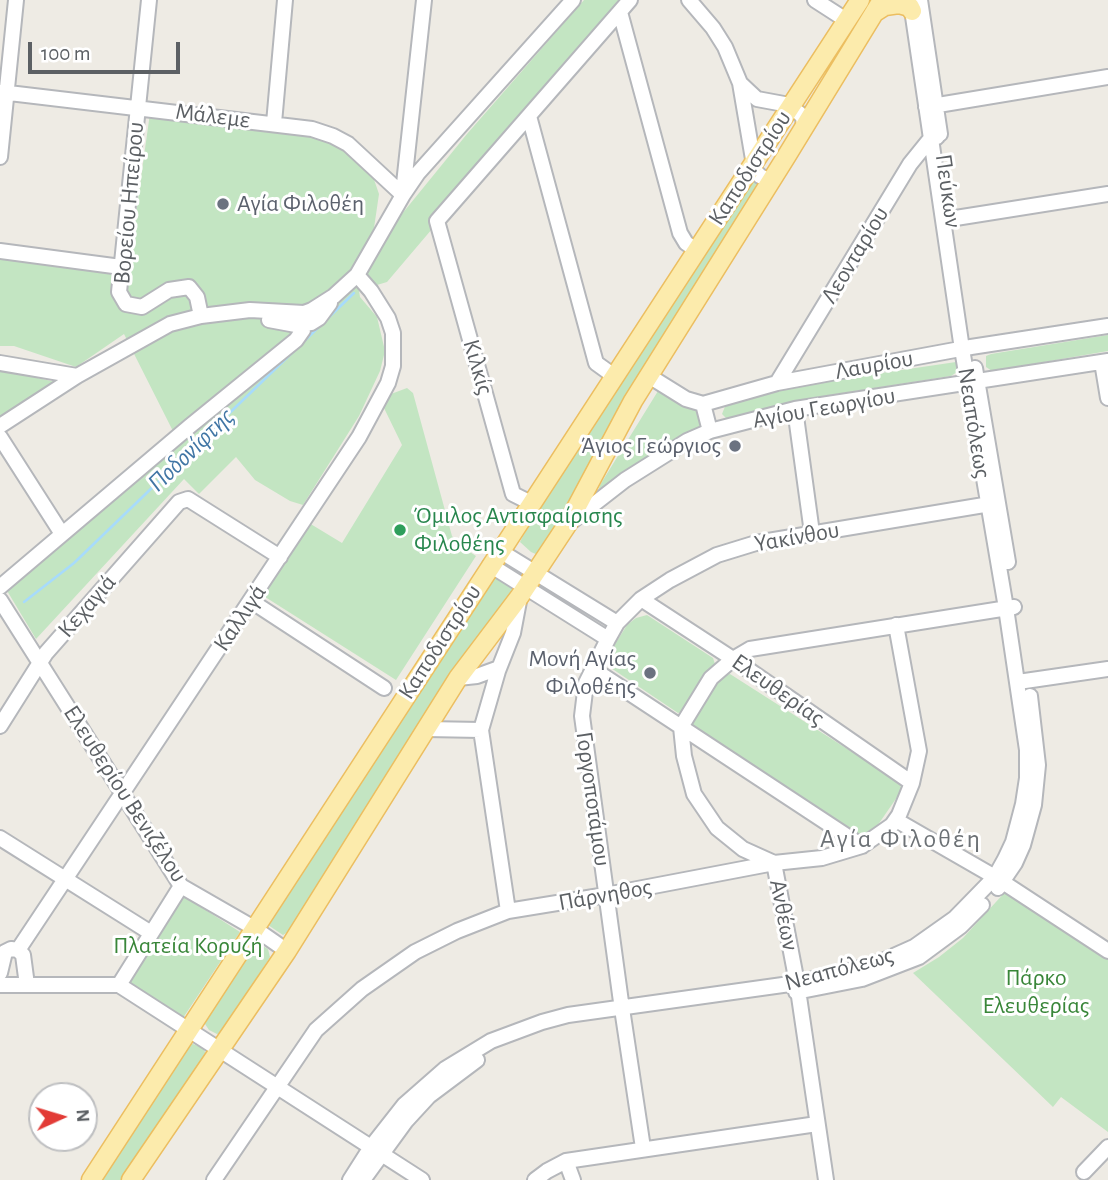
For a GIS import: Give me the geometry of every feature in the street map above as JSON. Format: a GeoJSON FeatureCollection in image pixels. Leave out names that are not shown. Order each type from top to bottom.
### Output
{"type":"FeatureCollection","features":[{"type":"Feature","properties":{"kind":"main road","name":"Καποδιστρίου"},"geometry":{"type":"LineString","coordinates":[[91,1180],[860,0]]}},
{"type":"Feature","properties":{"kind":"main road"},"geometry":{"type":"LineString","coordinates":[[878,6],[914,4]]}},
{"type":"Feature","properties":{"kind":"main road","name":"Καποδιστρίου"},"geometry":{"type":"LineString","coordinates":[[131,1180],[287,951],[458,678],[527,585],[567,525],[633,401],[878,6]]}},
{"type":"Feature","properties":{"kind":"street"},"geometry":{"type":"LineString","coordinates":[[0,157],[3,92],[16,0]]}},
{"type":"Feature","properties":{"kind":"street","name":"Βορείου Ηπείρου"},"geometry":{"type":"LineString","coordinates":[[149,0],[119,292],[126,304],[142,307],[169,290],[190,287],[197,297],[201,316]]}},
{"type":"Feature","properties":{"kind":"street"},"geometry":{"type":"LineString","coordinates":[[274,123],[285,0]]}},
{"type":"Feature","properties":{"kind":"street"},"geometry":{"type":"LineString","coordinates":[[0,426],[77,376],[170,324],[201,316],[237,313],[251,318],[319,318],[334,296],[357,275],[403,195],[412,171],[424,0]]}},
{"type":"Feature","properties":{"kind":"street"},"geometry":{"type":"LineString","coordinates":[[412,171],[573,0]]}},
{"type":"Feature","properties":{"kind":"street"},"geometry":{"type":"LineString","coordinates":[[689,0],[713,27],[725,47],[746,104],[753,163],[760,176],[773,178]]}},
{"type":"Feature","properties":{"kind":"street"},"geometry":{"type":"LineString","coordinates":[[815,0],[846,20]]}},
{"type":"Feature","properties":{"kind":"street","name":"Πεύκων"},"geometry":{"type":"LineString","coordinates":[[914,4],[972,383]]}},
{"type":"Feature","properties":{"kind":"street"},"geometry":{"type":"LineString","coordinates":[[614,376],[596,363],[529,116],[625,6]]}},
{"type":"Feature","properties":{"kind":"street"},"geometry":{"type":"LineString","coordinates":[[625,6],[680,233],[696,250]]}},
{"type":"Feature","properties":{"kind":"street"},"geometry":{"type":"LineString","coordinates":[[931,106],[1108,77]]}},
{"type":"Feature","properties":{"kind":"street"},"geometry":{"type":"LineString","coordinates":[[740,83],[757,99],[790,107],[803,117],[804,127]]}},
{"type":"Feature","properties":{"kind":"street","name":"Μάλεμε"},"geometry":{"type":"LineString","coordinates":[[3,92],[312,129],[348,144],[403,195]]}},
{"type":"Feature","properties":{"kind":"street","name":"Κιλκίς"},"geometry":{"type":"LineString","coordinates":[[529,116],[437,221],[513,494],[531,503]]}},
{"type":"Feature","properties":{"kind":"street","name":"Λεονταρίου"},"geometry":{"type":"LineString","coordinates":[[777,383],[910,164],[935,137]]}},
{"type":"Feature","properties":{"kind":"street"},"geometry":{"type":"LineString","coordinates":[[948,219],[1108,194]]}},
{"type":"Feature","properties":{"kind":"street"},"geometry":{"type":"LineString","coordinates":[[0,251],[121,267]]}},
{"type":"Feature","properties":{"kind":"street","name":"Καλλιγά"},"geometry":{"type":"LineString","coordinates":[[0,973],[5,952],[12,948],[18,950],[359,437],[388,383],[393,366],[394,347],[388,318],[357,275]]}},
{"type":"Feature","properties":{"kind":"street"},"geometry":{"type":"LineString","coordinates":[[0,587],[296,340],[304,319]]}},
{"type":"Feature","properties":{"kind":"street","name":"Λαυρίου"},"geometry":{"type":"LineString","coordinates":[[704,404],[777,383],[967,348],[1108,326]]}},
{"type":"Feature","properties":{"kind":"street"},"geometry":{"type":"LineString","coordinates":[[1105,361],[1108,398]]}},
{"type":"Feature","properties":{"kind":"street","name":"Αγίου Γεωργίου"},"geometry":{"type":"LineString","coordinates":[[567,525],[625,480],[687,441],[710,431],[795,409],[1105,361]]}},
{"type":"Feature","properties":{"kind":"street"},"geometry":{"type":"LineString","coordinates":[[0,363],[77,376]]}},
{"type":"Feature","properties":{"kind":"street"},"geometry":{"type":"LineString","coordinates":[[649,376],[686,399],[704,404],[710,431]]}},
{"type":"Feature","properties":{"kind":"street","name":"Νεαπόλεως"},"geometry":{"type":"LineString","coordinates":[[363,1180],[386,1126],[414,1096],[445,1069],[491,1041],[568,1015],[622,1013],[862,979],[919,957],[961,926],[999,880],[1023,845],[1034,805],[1037,749],[972,383]]}},
{"type":"Feature","properties":{"kind":"street"},"geometry":{"type":"LineString","coordinates":[[795,409],[812,533]]}},
{"type":"Feature","properties":{"kind":"street"},"geometry":{"type":"LineString","coordinates":[[0,438],[62,534]]}},
{"type":"Feature","properties":{"kind":"street","name":"Κεχαγιά"},"geometry":{"type":"LineString","coordinates":[[0,726],[40,663],[179,502],[188,499],[280,557]]}},
{"type":"Feature","properties":{"kind":"street","name":"Υακίνθου"},"geometry":{"type":"LineString","coordinates":[[617,623],[642,599],[670,580],[717,555],[756,542],[992,503]]}},
{"type":"Feature","properties":{"kind":"street"},"geometry":{"type":"LineString","coordinates":[[495,558],[527,585],[608,639]]}},
{"type":"Feature","properties":{"kind":"street"},"geometry":{"type":"LineString","coordinates":[[527,585],[617,623]]}},
{"type":"Feature","properties":{"kind":"street"},"geometry":{"type":"LineString","coordinates":[[509,911],[481,730],[527,585]]}},
{"type":"Feature","properties":{"kind":"street","name":"Ελευθερίας"},"geometry":{"type":"LineString","coordinates":[[642,599],[912,783]]}},
{"type":"Feature","properties":{"kind":"street","name":"Ελευθερίου Βενιζέλου"},"geometry":{"type":"LineString","coordinates":[[0,600],[181,886],[254,928],[287,951]]}},
{"type":"Feature","properties":{"kind":"street"},"geometry":{"type":"LineString","coordinates":[[251,601],[384,688]]}},
{"type":"Feature","properties":{"kind":"street"},"geometry":{"type":"LineString","coordinates":[[681,727],[711,678],[733,659],[750,649],[1010,607]]}},
{"type":"Feature","properties":{"kind":"street","name":"Γοργοποτάμου"},"geometry":{"type":"LineString","coordinates":[[617,623],[584,691],[582,716],[643,1148]]}},
{"type":"Feature","properties":{"kind":"street","name":"Πάρνηθος"},"geometry":{"type":"LineString","coordinates":[[214,1180],[316,1030],[362,989],[415,952],[457,931],[509,911],[774,863],[822,858],[862,846],[896,820],[912,783],[919,751],[896,625]]}},
{"type":"Feature","properties":{"kind":"street"},"geometry":{"type":"LineString","coordinates":[[458,678],[477,676],[499,668]]}},
{"type":"Feature","properties":{"kind":"street"},"geometry":{"type":"LineString","coordinates":[[593,669],[862,846]]}},
{"type":"Feature","properties":{"kind":"street"},"geometry":{"type":"LineString","coordinates":[[1023,681],[1108,669]]}},
{"type":"Feature","properties":{"kind":"street","name":"Ανθέων"},"geometry":{"type":"LineString","coordinates":[[681,727],[684,756],[694,794],[717,828],[743,849],[774,863],[797,987],[825,1180]]}},
{"type":"Feature","properties":{"kind":"street"},"geometry":{"type":"LineString","coordinates":[[426,729],[481,730]]}},
{"type":"Feature","properties":{"kind":"street"},"geometry":{"type":"LineString","coordinates":[[896,820],[999,880],[1108,951]]}},
{"type":"Feature","properties":{"kind":"street"},"geometry":{"type":"LineString","coordinates":[[0,838],[151,933]]}},
{"type":"Feature","properties":{"kind":"street"},"geometry":{"type":"LineString","coordinates":[[119,985],[181,886]]}},
{"type":"Feature","properties":{"kind":"street"},"geometry":{"type":"LineString","coordinates":[[18,950],[23,955],[27,985]]}},
{"type":"Feature","properties":{"kind":"street"},"geometry":{"type":"LineString","coordinates":[[0,985],[119,985],[422,1180]]}},
{"type":"Feature","properties":{"kind":"street"},"geometry":{"type":"LineString","coordinates":[[535,1180],[566,1161],[817,1124]]}},
{"type":"Feature","properties":{"kind":"street"},"geometry":{"type":"LineString","coordinates":[[1084,1172],[1108,1147]]}},
{"type":"Feature","properties":{"kind":"street","name":"Νεαπόλεως"},"geometry":{"type":"LineString","coordinates":[[350,1180],[375,1150]]}},
{"type":"Feature","properties":{"kind":"street"},"geometry":{"type":"LineString","coordinates":[[566,1161],[574,1180]]}},
{"type":"Feature","properties":{"kind":"green space"},"geometry":{"type":"Polygon","coordinates":[[[584,0],[621,0],[442,204],[433,217],[432,229],[387,282],[377,285],[366,273],[397,220],[467,134],[584,0]]]}},
{"type":"Feature","properties":{"kind":"green space"},"geometry":{"type":"Polygon","coordinates":[[[150,113],[305,131],[342,143],[369,165],[379,194],[374,228],[355,267],[360,297],[377,317],[385,351],[380,371],[359,416],[303,505],[290,501],[255,480],[236,457],[199,494],[184,479],[36,639],[6,589],[179,443],[124,334],[76,367],[14,346],[0,346],[0,258],[128,271],[150,113]]]}},
{"type":"Feature","properties":{"kind":"green space"},"geometry":{"type":"Polygon","coordinates":[[[753,177],[759,178],[759,185],[542,552],[538,555],[531,552],[520,542],[523,536],[753,177]]]}},
{"type":"Feature","properties":{"kind":"green space"},"geometry":{"type":"Polygon","coordinates":[[[1108,335],[1108,351],[992,371],[986,367],[986,356],[991,354],[1108,335]]]}},
{"type":"Feature","properties":{"kind":"green space"},"geometry":{"type":"Polygon","coordinates":[[[956,362],[960,370],[951,376],[824,396],[728,420],[722,414],[726,404],[735,399],[793,386],[956,362]]]}},
{"type":"Feature","properties":{"kind":"green space"},"geometry":{"type":"Polygon","coordinates":[[[0,371],[10,372],[56,382],[0,419],[0,371]]]}},
{"type":"Feature","properties":{"kind":"green space","name":"Όμιλος Αντισφαίρισης Φιλοθέης"},"geometry":{"type":"Polygon","coordinates":[[[407,388],[413,393],[452,536],[458,544],[476,556],[396,680],[262,595],[309,523],[342,543],[402,445],[384,408],[391,394],[407,388]]]}},
{"type":"Feature","properties":{"kind":"green space"},"geometry":{"type":"Polygon","coordinates":[[[658,391],[687,408],[701,410],[705,427],[646,459],[597,494],[600,485],[658,391]]]}},
{"type":"Feature","properties":{"kind":"green space"},"geometry":{"type":"Polygon","coordinates":[[[492,572],[515,586],[349,843],[291,930],[283,935],[265,923],[492,572]]]}},
{"type":"Feature","properties":{"kind":"green space"},"geometry":{"type":"Polygon","coordinates":[[[647,615],[713,658],[715,664],[684,711],[678,713],[608,666],[607,657],[627,625],[636,618],[647,615]]]}},
{"type":"Feature","properties":{"kind":"green space"},"geometry":{"type":"Polygon","coordinates":[[[730,674],[899,782],[902,790],[873,832],[862,836],[692,728],[689,721],[721,676],[730,674]]]}},
{"type":"Feature","properties":{"kind":"green space","name":"Πάρκο Ελευθερίας"},"geometry":{"type":"Polygon","coordinates":[[[1006,891],[1108,952],[1108,1132],[1061,1097],[1053,1107],[913,973],[963,938],[1006,891]]]}},
{"type":"Feature","properties":{"kind":"green space","name":"Πλατεία Κορυζή"},"geometry":{"type":"Polygon","coordinates":[[[179,893],[240,932],[181,1021],[127,983],[179,893]]]}},
{"type":"Feature","properties":{"kind":"green space"},"geometry":{"type":"Polygon","coordinates":[[[256,942],[268,949],[270,957],[222,1033],[217,1034],[209,1030],[203,1021],[256,942]]]}},
{"type":"Feature","properties":{"kind":"green space"},"geometry":{"type":"Polygon","coordinates":[[[188,1042],[203,1048],[206,1054],[125,1180],[96,1180],[188,1042]]]}},
{"type":"Feature","properties":{"kind":"waterway","name":"Ποδονίφτης"},"geometry":{"type":"LineString","coordinates":[[24,602],[74,563],[354,293]]}},
{"type":"Feature","properties":{"kind":"place","name":"Αγία Φιλοθέη"},"geometry":{"type":"Point","coordinates":[223,204]}},
{"type":"Feature","properties":{"kind":"place","name":"Άγιος Γεώργιος"},"geometry":{"type":"Point","coordinates":[735,446]}},
{"type":"Feature","properties":{"kind":"place","name":"Όμιλος Αντισφαίρισης Φιλοθέης"},"geometry":{"type":"Point","coordinates":[400,530]}},
{"type":"Feature","properties":{"kind":"place","name":"Μονή Αγίας Φιλοθέης"},"geometry":{"type":"Point","coordinates":[650,673]}},
{"type":"Feature","properties":{"kind":"district","name":"Αγία Φιλοθέη"},"geometry":{"type":"Point","coordinates":[901,839]}}]}
